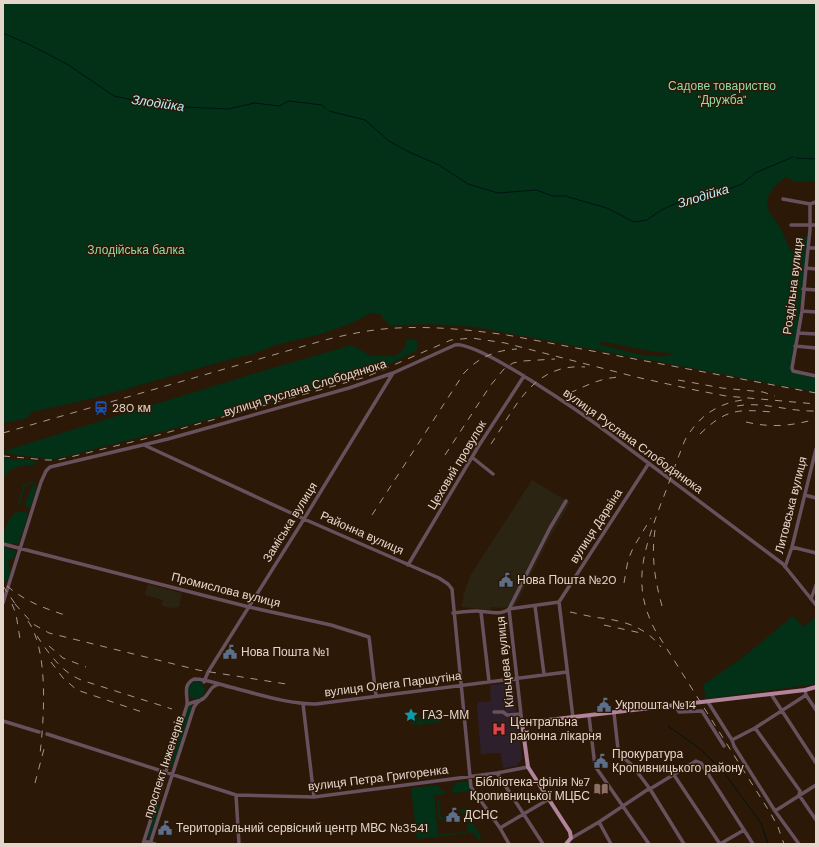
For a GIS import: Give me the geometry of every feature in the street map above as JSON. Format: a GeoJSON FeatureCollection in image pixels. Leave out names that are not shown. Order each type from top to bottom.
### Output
{"type":"FeatureCollection","features":[{"type":"Feature","properties":{"kind":"main road"},"geometry":{"type":"LineString","coordinates":[[522,723],[771,694],[805,693],[816,687]]}},
{"type":"Feature","properties":{"kind":"main road","name":"Кільцева вулиця"},"geometry":{"type":"LineString","coordinates":[[522,723],[528,767],[570,832],[567,842]]}},
{"type":"Feature","properties":{"kind":"street"},"geometry":{"type":"LineString","coordinates":[[783,198],[810,204],[816,202]]}},
{"type":"Feature","properties":{"kind":"street","name":"Роздільна вулиця"},"geometry":{"type":"LineString","coordinates":[[810,204],[810,224],[802,311],[795,346],[793,371],[816,376]]}},
{"type":"Feature","properties":{"kind":"street"},"geometry":{"type":"LineString","coordinates":[[791,225],[816,225]]}},
{"type":"Feature","properties":{"kind":"street"},"geometry":{"type":"LineString","coordinates":[[808,248],[816,248]]}},
{"type":"Feature","properties":{"kind":"street"},"geometry":{"type":"LineString","coordinates":[[806,268],[816,268]]}},
{"type":"Feature","properties":{"kind":"street"},"geometry":{"type":"LineString","coordinates":[[804,289],[816,290]]}},
{"type":"Feature","properties":{"kind":"street"},"geometry":{"type":"LineString","coordinates":[[802,311],[816,312]]}},
{"type":"Feature","properties":{"kind":"street"},"geometry":{"type":"LineString","coordinates":[[798,333],[816,334]]}},
{"type":"Feature","properties":{"kind":"street","name":"вулиця Руслана Слободянюка"},"geometry":{"type":"LineString","coordinates":[[20,549],[41,482],[47,469],[55,465],[168,439],[342,390],[393,372],[455,345],[461,344],[524,376],[582,414],[649,463],[785,567],[816,606]]}},
{"type":"Feature","properties":{"kind":"street"},"geometry":{"type":"LineString","coordinates":[[795,346],[816,348]]}},
{"type":"Feature","properties":{"kind":"street","name":"Заміська вулиця"},"geometry":{"type":"LineString","coordinates":[[204,683],[393,372]]}},
{"type":"Feature","properties":{"kind":"street","name":"Цеховий провулок"},"geometry":{"type":"LineString","coordinates":[[408,565],[524,376]]}},
{"type":"Feature","properties":{"kind":"street","name":"Районна вулиця"},"geometry":{"type":"LineString","coordinates":[[143,444],[304,519],[439,578],[448,584],[452,590],[453,613]]}},
{"type":"Feature","properties":{"kind":"street","name":"Литовська вулиця"},"geometry":{"type":"LineString","coordinates":[[785,567],[792,547],[816,448]]}},
{"type":"Feature","properties":{"kind":"street"},"geometry":{"type":"LineString","coordinates":[[473,458],[493,474]]}},
{"type":"Feature","properties":{"kind":"street","name":"вулиця Дарвіна"},"geometry":{"type":"LineString","coordinates":[[559,602],[649,463]]}},
{"type":"Feature","properties":{"kind":"street"},"geometry":{"type":"LineString","coordinates":[[805,495],[816,498]]}},
{"type":"Feature","properties":{"kind":"street","name":"Кільцева вулиця"},"geometry":{"type":"LineString","coordinates":[[522,723],[510,609],[550,528],[566,501]]}},
{"type":"Feature","properties":{"kind":"street","name":"Промислова вулиця"},"geometry":{"type":"LineString","coordinates":[[3,544],[249,607],[331,625],[369,637],[376,696]]}},
{"type":"Feature","properties":{"kind":"street"},"geometry":{"type":"LineString","coordinates":[[792,547],[816,553]]}},
{"type":"Feature","properties":{"kind":"street"},"geometry":{"type":"LineString","coordinates":[[3,603],[20,549]]}},
{"type":"Feature","properties":{"kind":"street"},"geometry":{"type":"LineString","coordinates":[[811,599],[816,585]]}},
{"type":"Feature","properties":{"kind":"street"},"geometry":{"type":"LineString","coordinates":[[509,844],[500,828],[471,787],[453,613],[506,611],[510,609],[559,602],[573,718]]}},
{"type":"Feature","properties":{"kind":"street"},"geometry":{"type":"LineString","coordinates":[[535,606],[544,674]]}},
{"type":"Feature","properties":{"kind":"street"},"geometry":{"type":"LineString","coordinates":[[481,612],[489,681]]}},
{"type":"Feature","properties":{"kind":"street","name":"вулиця Олега Паршутіна"},"geometry":{"type":"LineString","coordinates":[[204,683],[223,685],[286,701],[303,704],[316,704],[567,672]]}},
{"type":"Feature","properties":{"kind":"street"},"geometry":{"type":"LineString","coordinates":[[206,695],[204,683],[194,679],[190,681],[186,688],[186,694],[190,699],[197,701],[202,699],[206,695],[213,686],[223,685]]}},
{"type":"Feature","properties":{"kind":"street"},"geometry":{"type":"LineString","coordinates":[[732,740],[755,728],[805,693],[816,710]]}},
{"type":"Feature","properties":{"kind":"street","name":"проспект Інженерів"},"geometry":{"type":"LineString","coordinates":[[143,842],[187,705],[186,694]]}},
{"type":"Feature","properties":{"kind":"street"},"geometry":{"type":"LineString","coordinates":[[771,694],[816,764]]}},
{"type":"Feature","properties":{"kind":"street","name":"проспект Інженерів"},"geometry":{"type":"LineString","coordinates":[[150,843],[194,707],[202,699]]}},
{"type":"Feature","properties":{"kind":"street","name":"проспект Інженерів"},"geometry":{"type":"LineString","coordinates":[[187,705],[197,701]]}},
{"type":"Feature","properties":{"kind":"street"},"geometry":{"type":"LineString","coordinates":[[708,702],[775,811],[799,844]]}},
{"type":"Feature","properties":{"kind":"street"},"geometry":{"type":"LineString","coordinates":[[303,704],[314,797]]}},
{"type":"Feature","properties":{"kind":"street"},"geometry":{"type":"LineString","coordinates":[[676,706],[679,712],[702,711],[724,746]]}},
{"type":"Feature","properties":{"kind":"street"},"geometry":{"type":"LineString","coordinates":[[494,712],[503,712],[507,715],[521,714]]}},
{"type":"Feature","properties":{"kind":"street"},"geometry":{"type":"LineString","coordinates":[[614,713],[618,749],[650,789],[684,844]]}},
{"type":"Feature","properties":{"kind":"street"},"geometry":{"type":"LineString","coordinates":[[589,716],[594,766],[648,844]]}},
{"type":"Feature","properties":{"kind":"street"},"geometry":{"type":"LineString","coordinates":[[3,721],[39,732]]}},
{"type":"Feature","properties":{"kind":"street"},"geometry":{"type":"LineString","coordinates":[[755,728],[800,791],[799,796],[816,820]]}},
{"type":"Feature","properties":{"kind":"street","name":"вулиця Петра Григоренка"},"geometry":{"type":"LineString","coordinates":[[47,734],[236,795],[314,797],[497,773],[528,767]]}},
{"type":"Feature","properties":{"kind":"street"},"geometry":{"type":"LineString","coordinates":[[567,842],[694,761],[699,761],[753,844]]}},
{"type":"Feature","properties":{"kind":"street"},"geometry":{"type":"LineString","coordinates":[[497,773],[543,844]]}},
{"type":"Feature","properties":{"kind":"street"},"geometry":{"type":"LineString","coordinates":[[674,775],[720,844],[744,830]]}},
{"type":"Feature","properties":{"kind":"street"},"geometry":{"type":"LineString","coordinates":[[775,811],[816,785]]}},
{"type":"Feature","properties":{"kind":"street"},"geometry":{"type":"LineString","coordinates":[[160,789],[167,791]]}},
{"type":"Feature","properties":{"kind":"street"},"geometry":{"type":"LineString","coordinates":[[236,795],[239,844]]}},
{"type":"Feature","properties":{"kind":"street"},"geometry":{"type":"LineString","coordinates":[[500,828],[549,799]]}},
{"type":"Feature","properties":{"kind":"street"},"geometry":{"type":"LineString","coordinates":[[156,802],[163,804]]}},
{"type":"Feature","properties":{"kind":"street"},"geometry":{"type":"LineString","coordinates":[[599,822],[611,844]]}},
{"type":"Feature","properties":{"kind":"street"},"geometry":{"type":"LineString","coordinates":[[143,842],[155,844]]}},
{"type":"Feature","properties":{"kind":"shaded area"},"geometry":{"type":"Polygon","coordinates":[[[532,480],[570,503],[551,535],[515,606],[503,608],[491,607],[490,610],[461,607],[470,576],[532,480]]]}},
{"type":"Feature","properties":{"kind":"shaded area"},"geometry":{"type":"Polygon","coordinates":[[[148,584],[182,593],[179,607],[170,608],[161,605],[163,600],[145,595],[148,584]]]}},
{"type":"Feature","properties":{"kind":"shaded area","name":"Центральна районна лікарня"},"geometry":{"type":"Polygon","coordinates":[[[513,683],[522,759],[517,766],[503,768],[501,753],[481,754],[477,705],[478,702],[491,701],[490,685],[513,683]]]}},
{"type":"Feature","properties":{"kind":"green space","name":"Злодійська балка"},"geometry":{"type":"Polygon","coordinates":[[[3,3],[816,3],[816,181],[796,182],[786,177],[773,188],[767,203],[768,209],[780,227],[790,251],[809,234],[791,371],[816,377],[816,392],[476,327],[432,324],[389,326],[387,321],[383,320],[381,314],[371,313],[352,323],[321,334],[275,345],[253,354],[94,398],[32,412],[27,418],[3,423],[3,3]],[[600,342],[602,345],[649,356],[668,356],[675,353],[655,352],[600,342]]]}},
{"type":"Feature","properties":{"kind":"green space"},"geometry":{"type":"Polygon","coordinates":[[[415,339],[417,341],[417,350],[392,363],[365,374],[210,419],[56,459],[3,453],[10,449],[352,345],[371,356],[394,356],[400,353],[405,347],[406,340],[415,339]]]}},
{"type":"Feature","properties":{"kind":"green space"},"geometry":{"type":"Polygon","coordinates":[[[3,458],[37,462],[34,465],[14,468],[8,471],[6,475],[3,475],[3,458]]]}},
{"type":"Feature","properties":{"kind":"green space"},"geometry":{"type":"Polygon","coordinates":[[[36,482],[25,486],[20,504],[18,505],[23,485],[36,482]]]}},
{"type":"Feature","properties":{"kind":"green space"},"geometry":{"type":"Polygon","coordinates":[[[34,485],[37,486],[31,506],[27,508],[25,505],[31,488],[34,485]]]}},
{"type":"Feature","properties":{"kind":"green space"},"geometry":{"type":"Polygon","coordinates":[[[24,511],[28,516],[18,544],[13,543],[11,545],[3,543],[7,523],[14,513],[24,511]]]}},
{"type":"Feature","properties":{"kind":"green space"},"geometry":{"type":"Polygon","coordinates":[[[3,547],[16,551],[14,558],[9,560],[8,563],[11,571],[7,582],[3,579],[3,547]]]}},
{"type":"Feature","properties":{"kind":"green space"},"geometry":{"type":"Polygon","coordinates":[[[793,616],[803,627],[815,618],[816,619],[816,684],[706,699],[703,685],[742,658],[793,616]]]}},
{"type":"Feature","properties":{"kind":"green space"},"geometry":{"type":"Polygon","coordinates":[[[196,681],[202,684],[205,690],[202,696],[196,699],[190,696],[187,690],[190,684],[196,681]]]}},
{"type":"Feature","properties":{"kind":"green space"},"geometry":{"type":"Polygon","coordinates":[[[193,705],[173,766],[171,767],[170,766],[188,706],[193,705]]]}},
{"type":"Feature","properties":{"kind":"green space"},"geometry":{"type":"Polygon","coordinates":[[[429,712],[438,713],[442,717],[441,721],[418,725],[411,724],[411,719],[414,717],[422,718],[429,712]]]}},
{"type":"Feature","properties":{"kind":"green space"},"geometry":{"type":"Polygon","coordinates":[[[469,781],[470,791],[453,793],[452,786],[455,786],[455,783],[469,781]]]}},
{"type":"Feature","properties":{"kind":"green space"},"geometry":{"type":"Polygon","coordinates":[[[438,785],[441,790],[445,791],[445,794],[434,795],[438,836],[440,836],[440,834],[466,833],[417,839],[411,788],[438,785]]]}},
{"type":"Feature","properties":{"kind":"green space"},"geometry":{"type":"Polygon","coordinates":[[[439,799],[441,817],[460,815],[459,810],[469,808],[463,815],[461,810],[460,817],[439,820],[437,800],[439,799]]]}},
{"type":"Feature","properties":{"kind":"green space"},"geometry":{"type":"Polygon","coordinates":[[[157,804],[160,806],[151,838],[148,839],[147,837],[157,804]]]}},
{"type":"Feature","properties":{"kind":"green space"},"geometry":{"type":"Polygon","coordinates":[[[471,808],[472,813],[470,817],[467,815],[467,817],[464,817],[471,810],[471,808]]]}},
{"type":"Feature","properties":{"kind":"green space"},"geometry":{"type":"Polygon","coordinates":[[[470,819],[482,838],[478,840],[474,833],[471,834],[467,831],[468,820],[470,819]]]}},
{"type":"Feature","properties":{"kind":"waterway","name":"Злодійка"},"geometry":{"type":"LineString","coordinates":[[3,33],[67,64],[114,96],[156,105],[183,107],[228,109],[255,103],[279,106],[289,101],[322,105],[326,109]]}},
{"type":"Feature","properties":{"kind":"waterway","name":"Злодійка"},"geometry":{"type":"LineString","coordinates":[[329,111],[365,120],[389,141],[409,152],[439,165],[468,184],[498,193],[536,190],[553,196],[567,196]]}},
{"type":"Feature","properties":{"kind":"waterway","name":"Злодійка"},"geometry":{"type":"LineString","coordinates":[[568,197],[607,208],[634,222],[647,220],[661,210],[686,199],[711,196],[742,184],[755,173],[793,157]]}},
{"type":"Feature","properties":{"kind":"waterway","name":"Злодійка"},"geometry":{"type":"LineString","coordinates":[[796,158],[816,159]]}},
{"type":"Feature","properties":{"kind":"waterway"},"geometry":{"type":"LineString","coordinates":[[668,726],[699,748],[723,771],[761,823],[768,844]]}},
{"type":"Feature","properties":{"kind":"railway"},"geometry":{"type":"LineString","coordinates":[[3,433],[325,340],[361,332],[397,328],[452,329],[507,335],[816,393]]}},
{"type":"Feature","properties":{"kind":"railway"},"geometry":{"type":"LineString","coordinates":[[3,456],[58,460],[144,439],[366,377],[451,340],[472,338],[505,343],[636,377],[726,396],[816,404]]}},
{"type":"Feature","properties":{"kind":"railway"},"geometry":{"type":"LineString","coordinates":[[372,515],[464,373],[488,355],[517,349]]}},
{"type":"Feature","properties":{"kind":"railway"},"geometry":{"type":"LineString","coordinates":[[445,455],[490,386],[504,369],[513,363],[523,361],[555,359]]}},
{"type":"Feature","properties":{"kind":"railway"},"geometry":{"type":"LineString","coordinates":[[491,444],[508,416],[528,390],[539,380],[552,372],[567,368],[585,367]]}},
{"type":"Feature","properties":{"kind":"railway"},"geometry":{"type":"LineString","coordinates":[[570,393],[589,384],[615,377],[622,377]]}},
{"type":"Feature","properties":{"kind":"railway"},"geometry":{"type":"LineString","coordinates":[[678,380],[722,388],[763,392],[775,396]]}},
{"type":"Feature","properties":{"kind":"railway"},"geometry":{"type":"LineString","coordinates":[[742,400],[716,408],[702,418],[685,440],[660,506],[645,553],[642,568],[643,598],[655,630],[771,814],[778,827],[784,844]]}},
{"type":"Feature","properties":{"kind":"railway"},"geometry":{"type":"LineString","coordinates":[[737,406],[757,405],[816,411]]}},
{"type":"Feature","properties":{"kind":"railway"},"geometry":{"type":"LineString","coordinates":[[700,434],[717,420],[733,412],[772,412]]}},
{"type":"Feature","properties":{"kind":"railway"},"geometry":{"type":"LineString","coordinates":[[746,422],[773,426],[816,419]]}},
{"type":"Feature","properties":{"kind":"railway"},"geometry":{"type":"LineString","coordinates":[[624,583],[628,560],[633,548],[651,518]]}},
{"type":"Feature","properties":{"kind":"railway"},"geometry":{"type":"LineString","coordinates":[[655,530],[653,549],[654,568],[662,606]]}},
{"type":"Feature","properties":{"kind":"railway"},"geometry":{"type":"LineString","coordinates":[[3,586],[18,608]]}},
{"type":"Feature","properties":{"kind":"railway"},"geometry":{"type":"LineString","coordinates":[[7,586],[34,604],[65,615]]}},
{"type":"Feature","properties":{"kind":"railway"},"geometry":{"type":"LineString","coordinates":[[12,604],[16,614],[20,639]]}},
{"type":"Feature","properties":{"kind":"railway"},"geometry":{"type":"LineString","coordinates":[[15,604],[33,624],[49,633],[198,670],[286,684]]}},
{"type":"Feature","properties":{"kind":"railway"},"geometry":{"type":"LineString","coordinates":[[570,612],[610,619],[634,626],[648,634],[661,647]]}},
{"type":"Feature","properties":{"kind":"railway"},"geometry":{"type":"LineString","coordinates":[[28,621],[35,634],[42,667],[43,723],[40,754]]}},
{"type":"Feature","properties":{"kind":"railway"},"geometry":{"type":"LineString","coordinates":[[604,625],[641,633]]}},
{"type":"Feature","properties":{"kind":"railway"},"geometry":{"type":"LineString","coordinates":[[37,636],[57,663],[76,678],[172,709]]}},
{"type":"Feature","properties":{"kind":"railway"},"geometry":{"type":"LineString","coordinates":[[49,646],[63,658],[86,667]]}},
{"type":"Feature","properties":{"kind":"railway"},"geometry":{"type":"LineString","coordinates":[[51,662],[63,678],[77,690],[142,712]]}},
{"type":"Feature","properties":{"kind":"railway"},"geometry":{"type":"LineString","coordinates":[[35,783],[44,749]]}},
{"type":"Feature","properties":{"kind":"place","name":"280 км"},"geometry":{"type":"Point","coordinates":[101,408]}},
{"type":"Feature","properties":{"kind":"place","name":"Нова Пошта №20"},"geometry":{"type":"Point","coordinates":[506,580]}},
{"type":"Feature","properties":{"kind":"place","name":"Нова Пошта №1"},"geometry":{"type":"Point","coordinates":[230,652]}},
{"type":"Feature","properties":{"kind":"place","name":"Укрпошта №14"},"geometry":{"type":"Point","coordinates":[604,705]}},
{"type":"Feature","properties":{"kind":"place","name":"ГАЗ-ММ"},"geometry":{"type":"Point","coordinates":[411,715]}},
{"type":"Feature","properties":{"kind":"place","name":"Центральна районна лікарня"},"geometry":{"type":"Point","coordinates":[499,729]}},
{"type":"Feature","properties":{"kind":"place","name":"Прокуратура Кропивницького району"},"geometry":{"type":"Point","coordinates":[601,761]}},
{"type":"Feature","properties":{"kind":"place","name":"Бібліотека-філія №7 Кропивницької МЦБС"},"geometry":{"type":"Point","coordinates":[601,789]}},
{"type":"Feature","properties":{"kind":"place","name":"ДСНС"},"geometry":{"type":"Point","coordinates":[453,815]}},
{"type":"Feature","properties":{"kind":"place","name":"Територіальний сервісний центр МВС №3541"},"geometry":{"type":"Point","coordinates":[165,828]}},
{"type":"Feature","properties":{"kind":"park label","name":"Садове товариство \"Дружба\""},"geometry":{"type":"Point","coordinates":[722,93]}}]}
